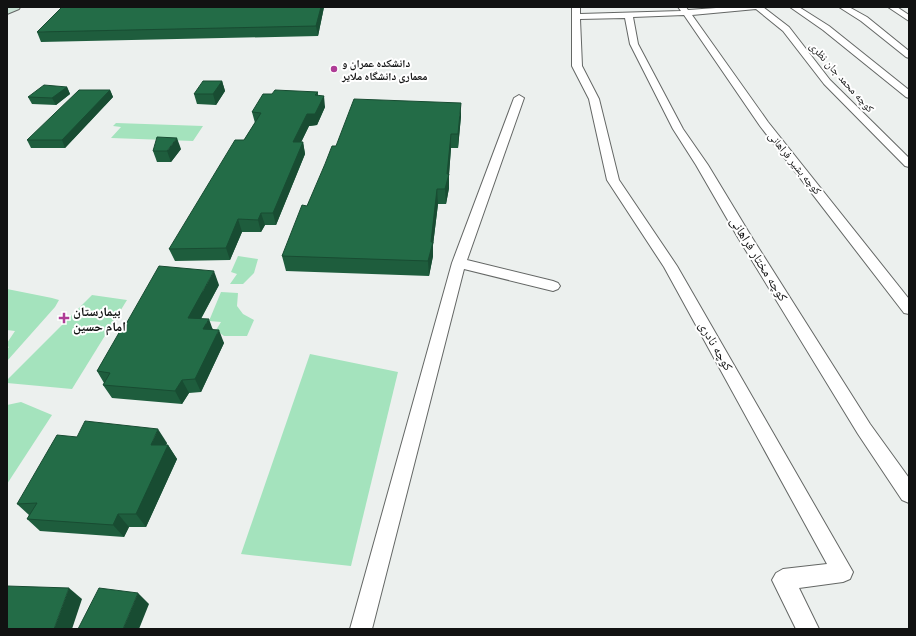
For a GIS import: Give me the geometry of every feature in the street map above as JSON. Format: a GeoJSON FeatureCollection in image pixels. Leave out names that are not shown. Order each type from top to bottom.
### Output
{"type":"FeatureCollection","features":[{"type":"Feature","properties":{"kind":"main road"},"geometry":{"type":"LineString","coordinates":[[7,11],[15,7]]}},
{"type":"Feature","properties":{"kind":"street"},"geometry":{"type":"LineString","coordinates":[[576,12],[629,15],[684,10],[758,7]]}},
{"type":"Feature","properties":{"kind":"street","name":"کوچه محمد جان نظری"},"geometry":{"type":"LineString","coordinates":[[758,7],[786,29],[828,82],[909,164]]}},
{"type":"Feature","properties":{"kind":"street"},"geometry":{"type":"LineString","coordinates":[[794,7],[826,28],[909,95]]}},
{"type":"Feature","properties":{"kind":"street"},"geometry":{"type":"LineString","coordinates":[[843,7],[864,19],[909,55]]}},
{"type":"Feature","properties":{"kind":"street"},"geometry":{"type":"LineString","coordinates":[[892,7],[909,19]]}},
{"type":"Feature","properties":{"kind":"street","name":"کوچه بشیر فراهانی"},"geometry":{"type":"LineString","coordinates":[[684,10],[764,124],[909,309]]}},
{"type":"Feature","properties":{"kind":"street","name":"کوچه نادری"},"geometry":{"type":"LineString","coordinates":[[576,12],[577,66],[594,99],[605,142],[612,180],[670,266],[843,572],[783,580],[808,629]]}},
{"type":"Feature","properties":{"kind":"street","name":"کوچه مختار فراهانی"},"geometry":{"type":"LineString","coordinates":[[629,15],[634,44],[678,130],[702,165],[744,236],[864,429],[909,494]]}},
{"type":"Feature","properties":{"kind":"street"},"geometry":{"type":"LineString","coordinates":[[361,629],[459,264],[519,98]]}},
{"type":"Feature","properties":{"kind":"street"},"geometry":{"type":"LineString","coordinates":[[459,264],[553,286]]}},
{"type":"Feature","properties":{"kind":"green space"},"geometry":{"type":"Polygon","coordinates":[[[116,123],[203,126],[193,141],[111,138],[121,127],[113,126],[116,123]]]}},
{"type":"Feature","properties":{"kind":"green space"},"geometry":{"type":"Polygon","coordinates":[[[238,256],[258,259],[254,273],[243,284],[230,284],[237,274],[231,272],[238,256]]]}},
{"type":"Feature","properties":{"kind":"green space"},"geometry":{"type":"Polygon","coordinates":[[[7,289],[59,300],[55,307],[7,361],[7,349],[9,347],[7,346],[7,343],[15,331],[7,330],[7,289]]]}},
{"type":"Feature","properties":{"kind":"green space"},"geometry":{"type":"Polygon","coordinates":[[[221,292],[238,293],[237,306],[243,314],[254,320],[247,336],[224,336],[216,330],[221,322],[209,321],[221,292]]]}},
{"type":"Feature","properties":{"kind":"green space"},"geometry":{"type":"Polygon","coordinates":[[[92,295],[127,300],[72,389],[7,383],[7,380],[92,295]]]}},
{"type":"Feature","properties":{"kind":"green space"},"geometry":{"type":"Polygon","coordinates":[[[310,354],[398,372],[351,566],[241,554],[310,354]]]}},
{"type":"Feature","properties":{"kind":"green space"},"geometry":{"type":"Polygon","coordinates":[[[21,402],[52,415],[7,484],[7,405],[21,402]]]}},
{"type":"Feature","properties":{"kind":"building"},"geometry":{"type":"Polygon","coordinates":[[[62,7],[321,7],[316,26],[37,32],[62,7]]]}},
{"type":"Feature","properties":{"kind":"building"},"geometry":{"type":"Polygon","coordinates":[[[203,81],[222,81],[213,94],[194,94],[203,81]]]}},
{"type":"Feature","properties":{"kind":"building"},"geometry":{"type":"Polygon","coordinates":[[[44,85],[67,87],[52,98],[28,97],[44,85]]]}},
{"type":"Feature","properties":{"kind":"building"},"geometry":{"type":"Polygon","coordinates":[[[79,90],[110,90],[62,140],[27,140],[79,90]]]}},
{"type":"Feature","properties":{"kind":"building"},"geometry":{"type":"Polygon","coordinates":[[[275,90],[318,92],[315,95],[324,96],[315,114],[307,114],[293,142],[303,142],[273,213],[261,213],[258,220],[238,219],[226,248],[169,249],[235,140],[244,140],[261,113],[252,112],[263,94],[272,94],[275,90]]]}},
{"type":"Feature","properties":{"kind":"building"},"geometry":{"type":"Polygon","coordinates":[[[354,99],[461,103],[458,134],[451,134],[447,174],[449,174],[445,189],[437,189],[431,242],[433,242],[428,261],[282,256],[302,205],[307,206],[332,146],[336,146],[354,99]]]}},
{"type":"Feature","properties":{"kind":"building"},"geometry":{"type":"Polygon","coordinates":[[[157,137],[177,138],[167,151],[153,151],[157,137]]]}},
{"type":"Feature","properties":{"kind":"building"},"geometry":{"type":"Polygon","coordinates":[[[159,266],[214,271],[188,318],[209,319],[203,329],[219,330],[195,379],[182,380],[175,391],[103,385],[110,373],[97,371],[159,266]]]}},
{"type":"Feature","properties":{"kind":"building"},"geometry":{"type":"Polygon","coordinates":[[[85,421],[158,429],[151,445],[168,445],[136,514],[118,514],[113,525],[27,519],[37,503],[17,504],[57,435],[77,437],[85,421]]]}},
{"type":"Feature","properties":{"kind":"building"},"geometry":{"type":"Polygon","coordinates":[[[7,586],[69,588],[54,629],[7,629],[7,586]]]}},
{"type":"Feature","properties":{"kind":"building"},"geometry":{"type":"Polygon","coordinates":[[[99,588],[138,593],[123,629],[78,629],[99,588]]]}},
{"type":"Feature","properties":{"kind":"place","name":"دانشکده عمران و معماری دانشگاه ملایر"},"geometry":{"type":"Point","coordinates":[334,69]}},
{"type":"Feature","properties":{"kind":"place","name":"بیمارستان امام حسین"},"geometry":{"type":"Point","coordinates":[64,318]}}]}
